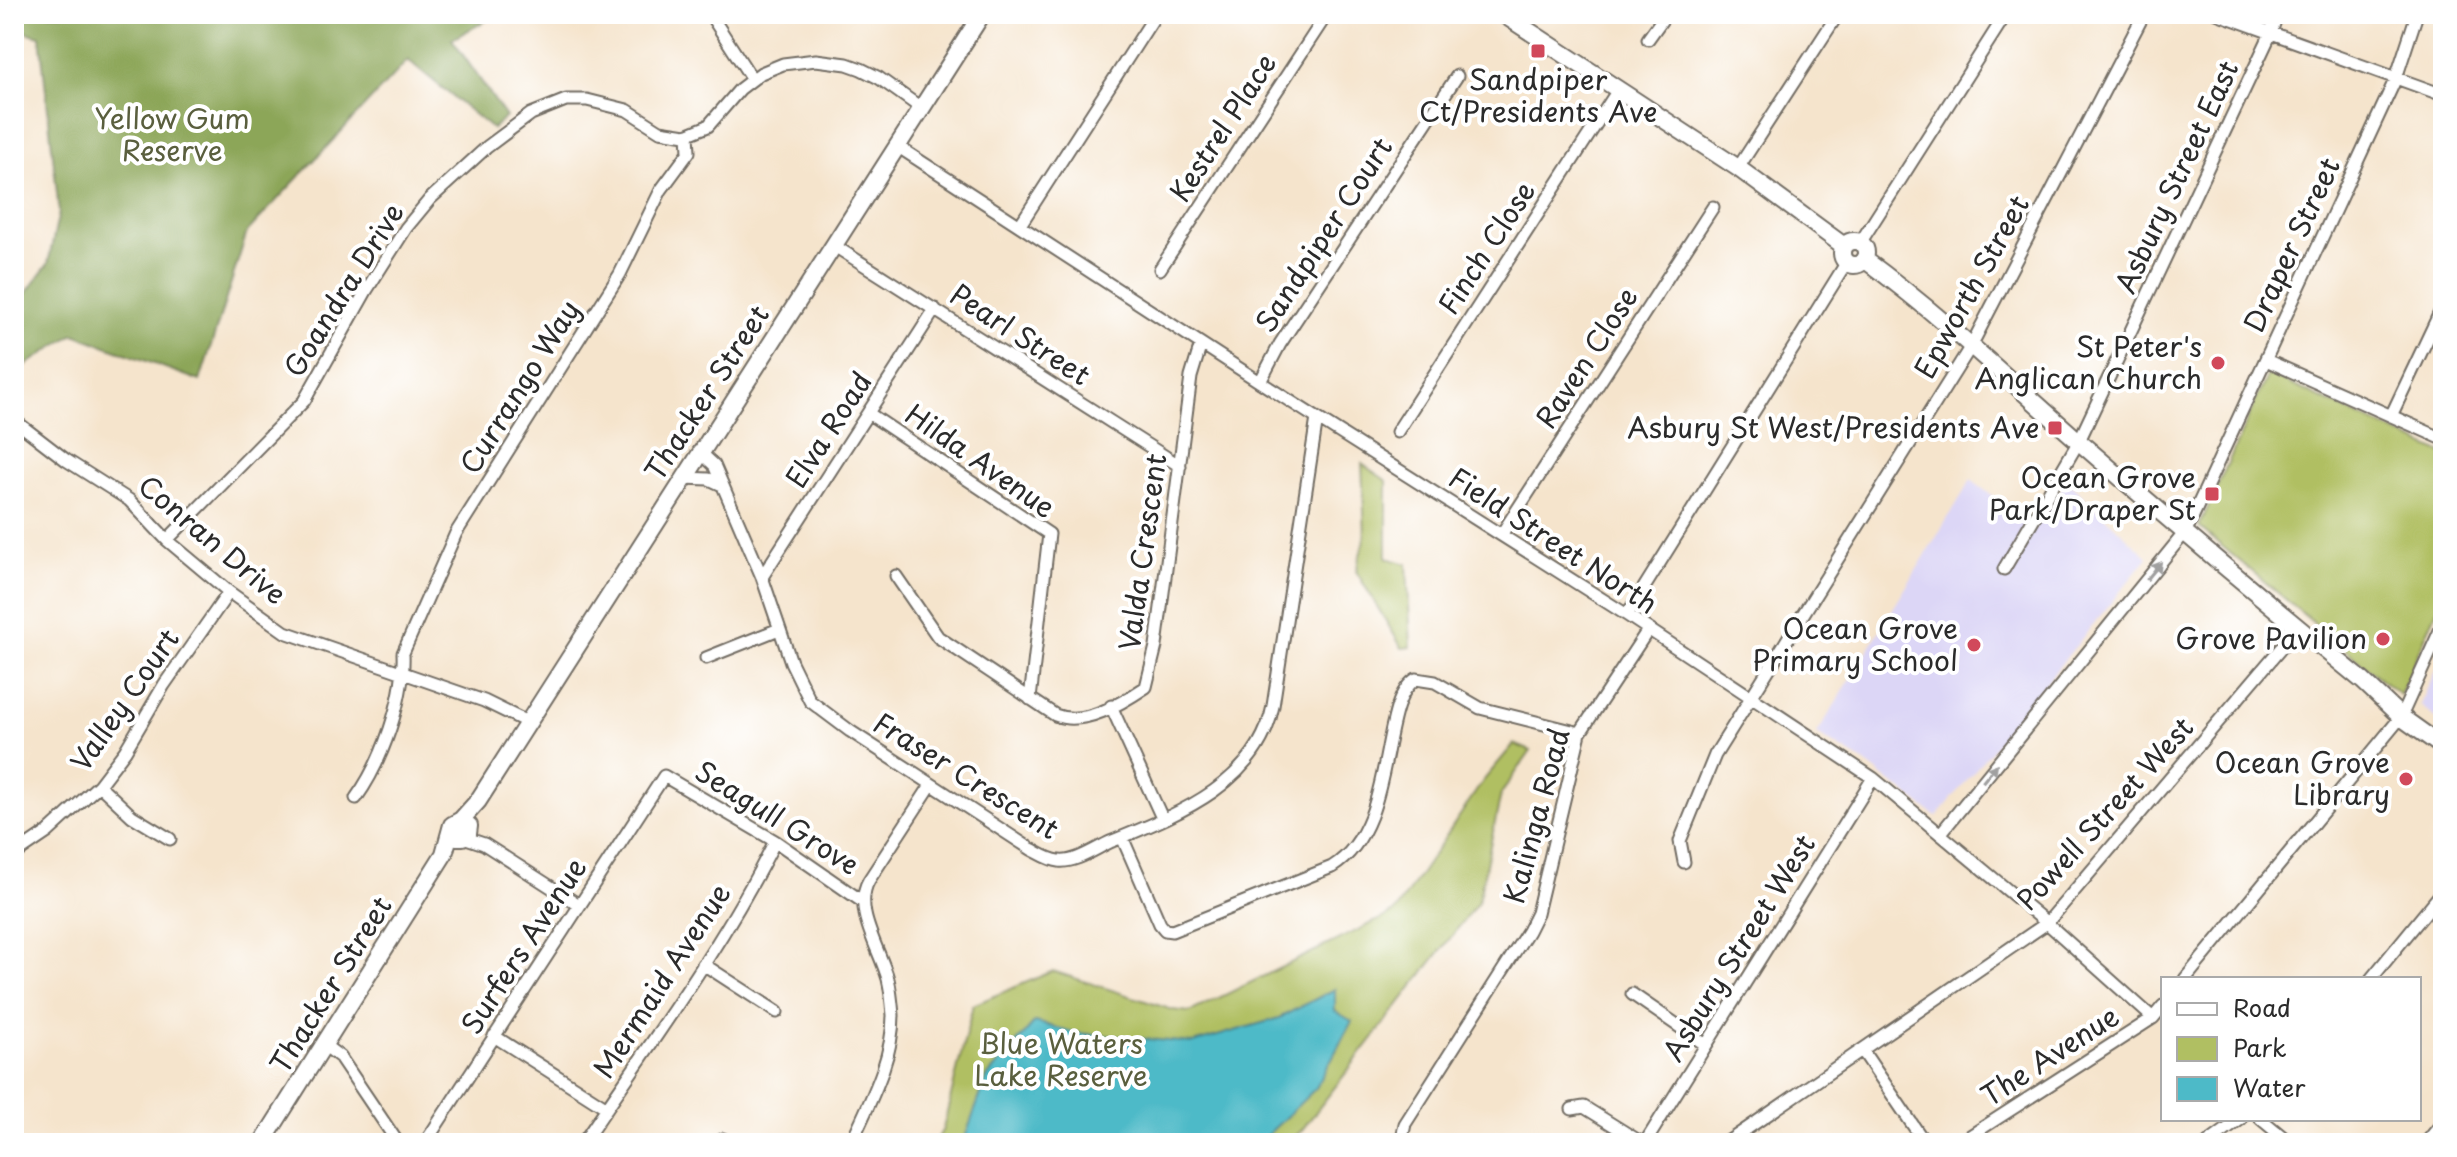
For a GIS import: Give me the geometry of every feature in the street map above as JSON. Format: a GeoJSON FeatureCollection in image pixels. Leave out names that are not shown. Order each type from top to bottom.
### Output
{"type":"FeatureCollection","features":[{"type":"Feature","properties":{"kind":"street"},"geometry":{"type":"LineString","coordinates":[[710,14],[752,79]]}},
{"type":"Feature","properties":{"kind":"street","name":"Thacker Street"},"geometry":{"type":"LineString","coordinates":[[262,1143],[699,451],[982,14]]}},
{"type":"Feature","properties":{"kind":"street"},"geometry":{"type":"LineString","coordinates":[[1020,225],[1156,14]]}},
{"type":"Feature","properties":{"kind":"street","name":"Kestrel Place"},"geometry":{"type":"LineString","coordinates":[[1160,269],[1327,14]]}},
{"type":"Feature","properties":{"kind":"street"},"geometry":{"type":"LineString","coordinates":[[1503,14],[1738,168],[1906,290],[2298,628],[2443,746]]}},
{"type":"Feature","properties":{"kind":"street"},"geometry":{"type":"LineString","coordinates":[[1648,39],[1666,14]]}},
{"type":"Feature","properties":{"kind":"street"},"geometry":{"type":"LineString","coordinates":[[1738,168],[1838,14]]}},
{"type":"Feature","properties":{"kind":"street"},"geometry":{"type":"LineString","coordinates":[[1627,615],[2006,14]]}},
{"type":"Feature","properties":{"kind":"street","name":"Epworth Street"},"geometry":{"type":"LineString","coordinates":[[1684,862],[1680,841],[1715,755],[1971,346],[2144,14]]}},
{"type":"Feature","properties":{"kind":"street"},"geometry":{"type":"LineString","coordinates":[[2219,14],[2443,95]]}},
{"type":"Feature","properties":{"kind":"street","name":"Asbury Street East"},"geometry":{"type":"LineString","coordinates":[[2004,569],[2079,441],[2271,33],[2277,14]]}},
{"type":"Feature","properties":{"kind":"street","name":"Draper Street"},"geometry":{"type":"LineString","coordinates":[[1941,833],[2186,531],[2396,78],[2417,14]]}},
{"type":"Feature","properties":{"kind":"street"},"geometry":{"type":"LineString","coordinates":[[688,134],[708,126],[725,104],[752,79],[783,64],[833,61],[847,64],[879,78],[921,108]]}},
{"type":"Feature","properties":{"kind":"street","name":"Sandpiper Court"},"geometry":{"type":"LineString","coordinates":[[1260,382],[1280,344],[1457,76]]}},
{"type":"Feature","properties":{"kind":"street","name":"Finch Close"},"geometry":{"type":"LineString","coordinates":[[1397,432],[1618,90]]}},
{"type":"Feature","properties":{"kind":"street","name":"Goandra Drive"},"geometry":{"type":"LineString","coordinates":[[167,540],[304,401],[366,291],[406,228],[430,199],[487,147],[531,114],[566,100],[608,103],[639,116],[660,131],[672,135],[688,134]]}},
{"type":"Feature","properties":{"kind":"street","name":"Currango Way"},"geometry":{"type":"LineString","coordinates":[[356,798],[372,776],[382,754],[404,673],[403,653],[456,533],[620,274],[661,190],[689,152],[688,134]]}},
{"type":"Feature","properties":{"kind":"street","name":"Field Street North"},"geometry":{"type":"LineString","coordinates":[[897,146],[1627,615],[1873,778],[2047,923],[2153,1018]]}},
{"type":"Feature","properties":{"kind":"street","name":"Raven Close"},"geometry":{"type":"LineString","coordinates":[[1501,535],[1713,207]]}},
{"type":"Feature","properties":{"kind":"street","name":"Pearl Street"},"geometry":{"type":"LineString","coordinates":[[833,245],[1180,466]]}},
{"type":"Feature","properties":{"kind":"street"},"geometry":{"type":"LineString","coordinates":[[2391,416],[2443,306]]}},
{"type":"Feature","properties":{"kind":"street","name":"Elva Road"},"geometry":{"type":"LineString","coordinates":[[762,577],[935,309]]}},
{"type":"Feature","properties":{"kind":"street","name":"Valda Crescent"},"geometry":{"type":"LineString","coordinates":[[896,576],[938,637],[1055,715],[1080,719],[1146,687],[1151,675],[1193,365],[1201,344]]}},
{"type":"Feature","properties":{"kind":"street"},"geometry":{"type":"LineString","coordinates":[[2266,360],[2443,439]]}},
{"type":"Feature","properties":{"kind":"street","name":"Hilda Avenue"},"geometry":{"type":"LineString","coordinates":[[868,413],[1049,534],[1030,699]]}},
{"type":"Feature","properties":{"kind":"street","name":"Fraser Crescent"},"geometry":{"type":"LineString","coordinates":[[699,451],[711,461],[723,485],[810,701],[931,785],[1052,860],[1071,860],[1211,795],[1251,755],[1266,733],[1273,706],[1317,418]]}},
{"type":"Feature","properties":{"kind":"street","name":"Conran Drive"},"geometry":{"type":"LineString","coordinates":[[14,420],[66,460],[129,500],[167,540],[229,592],[285,632],[484,701],[527,722]]}},
{"type":"Feature","properties":{"kind":"street"},"geometry":{"type":"LineString","coordinates":[[683,478],[709,479],[723,485]]}},
{"type":"Feature","properties":{"kind":"street","name":"Valley Court"},"geometry":{"type":"LineString","coordinates":[[14,855],[48,832],[99,785],[125,751],[164,685],[229,592]]}},
{"type":"Feature","properties":{"kind":"street"},"geometry":{"type":"LineString","coordinates":[[2187,977],[2402,714],[2443,624]]}},
{"type":"Feature","properties":{"kind":"street","name":"Powell Street West"},"geometry":{"type":"LineString","coordinates":[[1726,1143],[2047,923],[2298,628]]}},
{"type":"Feature","properties":{"kind":"street"},"geometry":{"type":"LineString","coordinates":[[706,658],[779,629]]}},
{"type":"Feature","properties":{"kind":"street","name":"Kalinga Road"},"geometry":{"type":"LineString","coordinates":[[1401,1141],[1405,1124],[1519,947],[1537,913],[1580,733],[1648,630]]}},
{"type":"Feature","properties":{"kind":"street"},"geometry":{"type":"LineString","coordinates":[[1122,837],[1160,924],[1165,930],[1182,929],[1332,867],[1346,858],[1362,835],[1379,796],[1401,695],[1416,679],[1435,682],[1480,708],[1580,733]]}},
{"type":"Feature","properties":{"kind":"street"},"geometry":{"type":"LineString","coordinates":[[1111,706],[1162,818]]}},
{"type":"Feature","properties":{"kind":"street","name":"Seagull Grove"},"geometry":{"type":"LineString","coordinates":[[664,776],[775,841],[863,902]]}},
{"type":"Feature","properties":{"kind":"street","name":"Surfers Avenue"},"geometry":{"type":"LineString","coordinates":[[425,1143],[664,776]]}},
{"type":"Feature","properties":{"kind":"street","name":"Asbury Street West"},"geometry":{"type":"LineString","coordinates":[[1644,1143],[1873,778]]}},
{"type":"Feature","properties":{"kind":"street"},"geometry":{"type":"LineString","coordinates":[[99,785],[132,816],[170,839]]}},
{"type":"Feature","properties":{"kind":"street"},"geometry":{"type":"LineString","coordinates":[[851,1143],[886,1059],[893,1019],[888,976],[863,902],[863,893],[931,785]]}},
{"type":"Feature","properties":{"kind":"street"},"geometry":{"type":"LineString","coordinates":[[462,830],[579,905]]}},
{"type":"Feature","properties":{"kind":"street","name":"Mermaid Avenue"},"geometry":{"type":"LineString","coordinates":[[583,1143],[703,964],[755,882],[775,841]]}},
{"type":"Feature","properties":{"kind":"street"},"geometry":{"type":"LineString","coordinates":[[2373,977],[2443,891]]}},
{"type":"Feature","properties":{"kind":"street"},"geometry":{"type":"LineString","coordinates":[[703,964],[777,1012]]}},
{"type":"Feature","properties":{"kind":"street"},"geometry":{"type":"LineString","coordinates":[[1632,994],[1706,1045]]}},
{"type":"Feature","properties":{"kind":"street","name":"The Avenue"},"geometry":{"type":"LineString","coordinates":[[1959,1143],[2153,1018],[2161,1008]]}},
{"type":"Feature","properties":{"kind":"street"},"geometry":{"type":"LineString","coordinates":[[494,1036],[607,1108]]}},
{"type":"Feature","properties":{"kind":"street"},"geometry":{"type":"LineString","coordinates":[[324,1045],[340,1057],[398,1143]]}},
{"type":"Feature","properties":{"kind":"street"},"geometry":{"type":"LineString","coordinates":[[1862,1050],[1925,1143]]}},
{"type":"Feature","properties":{"kind":"street"},"geometry":{"type":"LineString","coordinates":[[1572,1109],[1584,1107],[1644,1143]]}},
{"type":"Feature","properties":{"kind":"street"},"geometry":{"type":"LineString","coordinates":[[2208,1143],[2238,1121]]}},
{"type":"Feature","properties":{"kind":"street"},"geometry":{"type":"LineString","coordinates":[[2263,1121],[2290,1143]]}},
{"type":"Feature","properties":{"kind":"street"},"geometry":{"type":"LineString","coordinates":[[2426,1143],[2443,1122]]}},
{"type":"Feature","properties":{"kind":"shaded area","name":"Ocean Grove Primary School"},"geometry":{"type":"Polygon","coordinates":[[[1971,480],[2034,527],[2067,481],[2148,557],[1937,817],[1865,763],[1817,734],[1971,480]]]}},
{"type":"Feature","properties":{"kind":"shaded area"},"geometry":{"type":"Polygon","coordinates":[[[2443,653],[2443,725],[2420,705],[2443,653]]]}},
{"type":"Feature","properties":{"kind":"green space","name":"Yellow Gum Reserve"},"geometry":{"type":"Polygon","coordinates":[[[14,14],[498,14],[452,39],[506,117],[492,129],[408,60],[247,232],[200,381],[74,334],[14,373],[14,309],[48,264],[59,212],[40,36],[14,29],[14,14]]]}},
{"type":"Feature","properties":{"kind":"green space"},"geometry":{"type":"Polygon","coordinates":[[[2268,374],[2443,454],[2443,596],[2400,695],[2199,527],[2268,374]]]}},
{"type":"Feature","properties":{"kind":"green space"},"geometry":{"type":"Polygon","coordinates":[[[1362,464],[1387,481],[1387,558],[1407,564],[1411,647],[1402,648],[1356,571],[1365,536],[1362,464]]]}},
{"type":"Feature","properties":{"kind":"green space","name":"Blue Waters Lake Reserve"},"geometry":{"type":"Polygon","coordinates":[[[1514,744],[1531,751],[1501,794],[1478,902],[1301,1131],[1288,1143],[935,1143],[943,1129],[973,1005],[1053,971],[1173,1010],[1190,1012],[1395,912],[1483,781],[1514,744]]]}},
{"type":"Feature","properties":{"kind":"water"},"geometry":{"type":"Polygon","coordinates":[[[1335,989],[1335,1011],[1352,1021],[1316,1088],[1259,1143],[963,1143],[987,1077],[1035,1022],[1076,1033],[1193,1043],[1279,1018],[1335,989]]]}},
{"type":"Feature","properties":{"kind":"place","name":"Sandpiper Ct/Presidents Ave"},"geometry":{"type":"Point","coordinates":[1538,51]}},
{"type":"Feature","properties":{"kind":"place","name":"St Peter's Anglican Church"},"geometry":{"type":"Point","coordinates":[2218,363]}},
{"type":"Feature","properties":{"kind":"place","name":"Asbury St West/Presidents Ave"},"geometry":{"type":"Point","coordinates":[2055,428]}},
{"type":"Feature","properties":{"kind":"place","name":"Ocean Grove Park/Draper St"},"geometry":{"type":"Point","coordinates":[2212,494]}},
{"type":"Feature","properties":{"kind":"place","name":"Grove Pavilion"},"geometry":{"type":"Point","coordinates":[2383,639]}},
{"type":"Feature","properties":{"kind":"place","name":"Ocean Grove Primary School"},"geometry":{"type":"Point","coordinates":[1974,645]}},
{"type":"Feature","properties":{"kind":"place","name":"Ocean Grove Library"},"geometry":{"type":"Point","coordinates":[2406,779]}}]}
